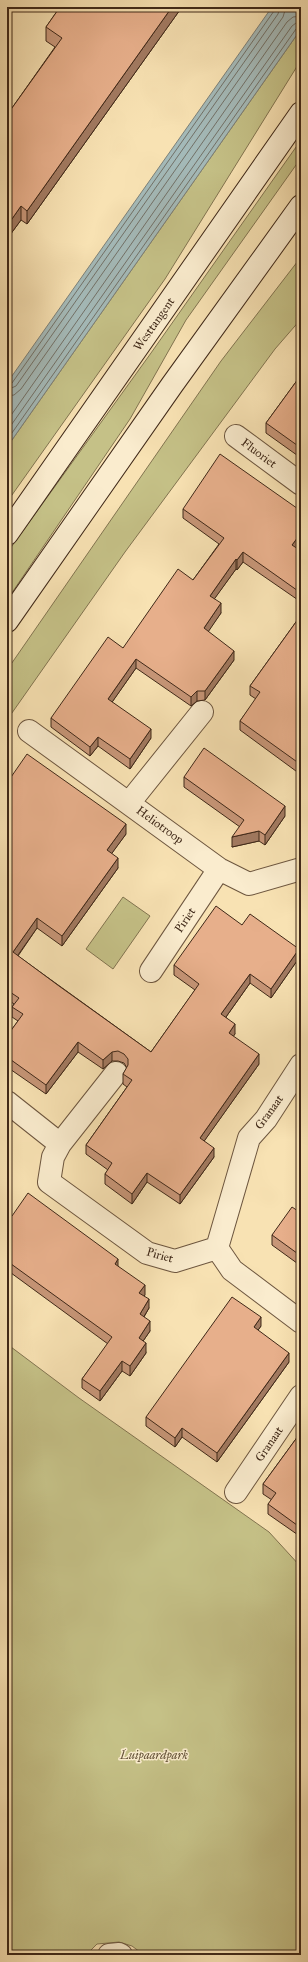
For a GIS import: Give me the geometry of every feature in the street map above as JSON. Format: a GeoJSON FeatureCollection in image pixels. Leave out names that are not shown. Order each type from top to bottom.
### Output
{"type":"FeatureCollection","features":[{"type":"Feature","properties":{"kind":"street","name":"Westtangent"},"geometry":{"type":"LineString","coordinates":[[7,534],[301,114]]}},
{"type":"Feature","properties":{"kind":"street"},"geometry":{"type":"LineString","coordinates":[[7,621],[172,385],[301,206]]}},
{"type":"Feature","properties":{"kind":"street","name":"Fluoriet"},"geometry":{"type":"LineString","coordinates":[[236,436],[301,484]]}},
{"type":"Feature","properties":{"kind":"street"},"geometry":{"type":"LineString","coordinates":[[129,803],[202,712]]}},
{"type":"Feature","properties":{"kind":"street","name":"Heliotroop"},"geometry":{"type":"LineString","coordinates":[[29,731],[219,869],[249,884],[301,869]]}},
{"type":"Feature","properties":{"kind":"street","name":"Piriet"},"geometry":{"type":"LineString","coordinates":[[151,971],[219,869]]}},
{"type":"Feature","properties":{"kind":"street","name":"Granaat"},"geometry":{"type":"LineString","coordinates":[[217,1248],[249,1138],[266,1118],[301,1065]]}},
{"type":"Feature","properties":{"kind":"street","name":"Piriet"},"geometry":{"type":"LineString","coordinates":[[116,1073],[60,1144],[52,1157],[49,1182],[147,1253],[175,1261],[217,1248]]}},
{"type":"Feature","properties":{"kind":"street"},"geometry":{"type":"LineString","coordinates":[[7,1102],[60,1144]]}},
{"type":"Feature","properties":{"kind":"street"},"geometry":{"type":"LineString","coordinates":[[217,1248],[232,1270],[301,1322]]}},
{"type":"Feature","properties":{"kind":"street","name":"Granaat"},"geometry":{"type":"LineString","coordinates":[[236,1492],[301,1396]]}},
{"type":"Feature","properties":{"kind":"street"},"geometry":{"type":"LineString","coordinates":[[109,1955],[121,1955]]}},
{"type":"Feature","properties":{"kind":"green space"},"geometry":{"type":"Polygon","coordinates":[[[301,29],[301,60],[165,279],[7,502],[7,447],[301,29]]]}},
{"type":"Feature","properties":{"kind":"green space"},"geometry":{"type":"Polygon","coordinates":[[[301,140],[301,158],[186,320],[130,419],[7,600],[7,553],[151,353],[301,140]]]}},
{"type":"Feature","properties":{"kind":"green space"},"geometry":{"type":"Polygon","coordinates":[[[301,257],[301,319],[275,349],[125,552],[7,720],[7,670],[221,361],[301,257]]]}},
{"type":"Feature","properties":{"kind":"green space"},"geometry":{"type":"Polygon","coordinates":[[[123,897],[150,916],[113,969],[86,949],[123,897]]]}},
{"type":"Feature","properties":{"kind":"green space","name":"Luipaardpark"},"geometry":{"type":"Polygon","coordinates":[[[7,1344],[79,1398],[269,1532],[301,1567],[301,1955],[144,1955],[132,1946],[119,1942],[97,1944],[86,1955],[7,1955],[7,1344]]]}},
{"type":"Feature","properties":{"kind":"water"},"geometry":{"type":"Polygon","coordinates":[[[272,7],[301,7],[301,29],[7,447],[7,383],[272,7]]]}},
{"type":"Feature","properties":{"kind":"building"},"geometry":{"type":"Polygon","coordinates":[[[60,7],[172,7],[27,211],[21,206],[7,226],[7,115],[62,38],[46,27],[60,7]]]}},
{"type":"Feature","properties":{"kind":"building"},"geometry":{"type":"Polygon","coordinates":[[[301,375],[301,448],[266,423],[301,375]]]}},
{"type":"Feature","properties":{"kind":"building"},"geometry":{"type":"Polygon","coordinates":[[[220,454],[301,511],[301,533],[292,545],[301,551],[301,557],[299,560],[301,562],[301,593],[243,552],[237,560],[236,559],[210,596],[221,603],[204,628],[234,651],[205,691],[197,691],[191,697],[136,659],[108,699],[151,729],[130,759],[98,737],[90,747],[51,718],[108,637],[123,648],[178,569],[193,580],[224,538],[183,509],[220,454]]]}},
{"type":"Feature","properties":{"kind":"building"},"geometry":{"type":"Polygon","coordinates":[[[301,615],[300,764],[240,721],[260,692],[250,686],[301,615]]]}},
{"type":"Feature","properties":{"kind":"building"},"geometry":{"type":"Polygon","coordinates":[[[204,748],[285,806],[265,835],[259,831],[232,837],[244,820],[184,777],[204,748]]]}},
{"type":"Feature","properties":{"kind":"building"},"geometry":{"type":"Polygon","coordinates":[[[27,754],[126,824],[107,850],[118,858],[62,936],[37,918],[13,952],[151,1052],[199,984],[174,965],[216,906],[242,925],[250,914],[299,949],[271,989],[250,974],[221,1014],[235,1024],[229,1033],[259,1054],[200,1138],[214,1148],[180,1195],[147,1173],[132,1194],[105,1174],[112,1163],[86,1145],[132,1080],[123,1074],[128,1065],[128,1059],[124,1054],[118,1051],[112,1052],[103,1060],[78,1042],[46,1085],[7,1057],[7,1036],[23,1014],[12,1007],[19,998],[7,990],[7,779],[9,780],[27,754]]]}},
{"type":"Feature","properties":{"kind":"building"},"geometry":{"type":"Polygon","coordinates":[[[28,1193],[118,1259],[115,1264],[145,1285],[139,1293],[149,1299],[140,1314],[150,1321],[139,1338],[146,1343],[130,1366],[122,1361],[100,1391],[82,1379],[112,1337],[7,1261],[7,1213],[12,1216],[28,1193]]]}},
{"type":"Feature","properties":{"kind":"building"},"geometry":{"type":"Polygon","coordinates":[[[292,1207],[301,1213],[301,1256],[272,1235],[292,1207]]]}},
{"type":"Feature","properties":{"kind":"building"},"geometry":{"type":"Polygon","coordinates":[[[232,1297],[261,1317],[254,1327],[289,1353],[217,1453],[182,1428],[175,1438],[146,1417],[232,1297]]]}},
{"type":"Feature","properties":{"kind":"building"},"geometry":{"type":"Polygon","coordinates":[[[301,1432],[301,1528],[268,1504],[276,1493],[263,1484],[301,1432]]]}}]}
